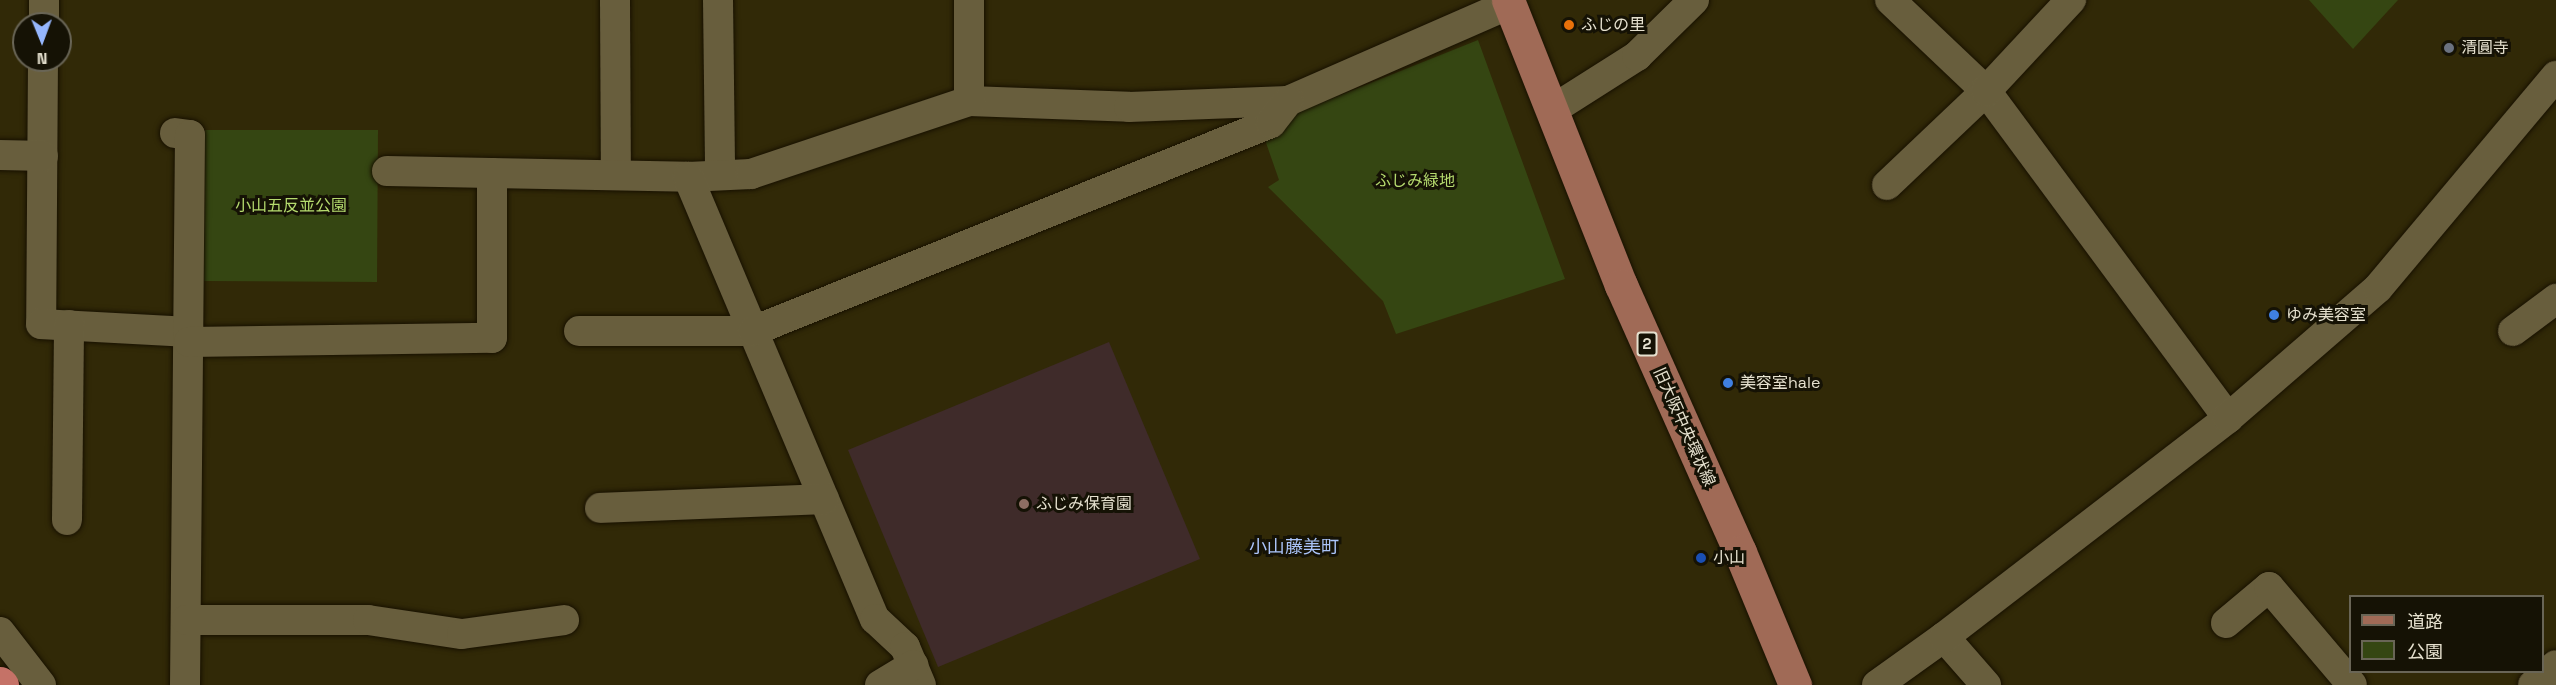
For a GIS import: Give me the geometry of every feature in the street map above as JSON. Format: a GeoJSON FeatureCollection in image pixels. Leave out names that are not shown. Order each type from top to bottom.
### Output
{"type":"FeatureCollection","features":[{"type":"Feature","properties":{"kind":"main road","name":"旧大阪中央環状線"},"geometry":{"type":"LineString","coordinates":[[1509,2],[1621,285],[1740,552],[1795,685]]}},
{"type":"Feature","properties":{"kind":"street"},"geometry":{"type":"LineString","coordinates":[[615,0],[616,175]]}},
{"type":"Feature","properties":{"kind":"street"},"geometry":{"type":"LineString","coordinates":[[718,0],[720,175]]}},
{"type":"Feature","properties":{"kind":"street"},"geometry":{"type":"LineString","coordinates":[[969,0],[969,101]]}},
{"type":"Feature","properties":{"kind":"street"},"geometry":{"type":"LineString","coordinates":[[1552,110],[1637,56],[1694,0]]}},
{"type":"Feature","properties":{"kind":"street"},"geometry":{"type":"LineString","coordinates":[[1890,0],[1986,91],[2228,418]]}},
{"type":"Feature","properties":{"kind":"street"},"geometry":{"type":"LineString","coordinates":[[1887,185],[1986,91],[2071,0]]}},
{"type":"Feature","properties":{"kind":"street"},"geometry":{"type":"LineString","coordinates":[[387,171],[688,177],[751,174],[969,101],[1129,107],[1288,101],[1509,2]]}},
{"type":"Feature","properties":{"kind":"street"},"geometry":{"type":"LineString","coordinates":[[43,72],[41,324],[189,337],[492,338],[492,173]]}},
{"type":"Feature","properties":{"kind":"street"},"geometry":{"type":"LineString","coordinates":[[1877,685],[1944,637],[2228,418],[2378,288],[2556,76]]}},
{"type":"Feature","properties":{"kind":"street"},"geometry":{"type":"LineString","coordinates":[[579,331],[753,331],[1271,123],[1288,101]]}},
{"type":"Feature","properties":{"kind":"street"},"geometry":{"type":"LineString","coordinates":[[175,133],[190,135],[185,685]]}},
{"type":"Feature","properties":{"kind":"street"},"geometry":{"type":"LineString","coordinates":[[0,155],[43,156]]}},
{"type":"Feature","properties":{"kind":"street"},"geometry":{"type":"LineString","coordinates":[[688,177],[875,619],[906,647],[917,675],[880,685]]}},
{"type":"Feature","properties":{"kind":"street"},"geometry":{"type":"LineString","coordinates":[[2513,331],[2556,299]]}},
{"type":"Feature","properties":{"kind":"street"},"geometry":{"type":"LineString","coordinates":[[68,519],[69,325]]}},
{"type":"Feature","properties":{"kind":"street"},"geometry":{"type":"LineString","coordinates":[[600,508],[824,499]]}},
{"type":"Feature","properties":{"kind":"street"},"geometry":{"type":"LineString","coordinates":[[2226,623],[2269,586],[2352,685]]}},
{"type":"Feature","properties":{"kind":"street"},"geometry":{"type":"LineString","coordinates":[[186,621],[368,620],[462,634],[564,620]]}},
{"type":"Feature","properties":{"kind":"street"},"geometry":{"type":"LineString","coordinates":[[0,632],[41,685]]}},
{"type":"Feature","properties":{"kind":"street"},"geometry":{"type":"LineString","coordinates":[[1944,637],[1986,685]]}},
{"type":"Feature","properties":{"kind":"street"},"geometry":{"type":"LineString","coordinates":[[2533,685],[2556,665]]}},
{"type":"Feature","properties":{"kind":"shaded area","name":"ふじみ保育園"},"geometry":{"type":"Polygon","coordinates":[[[1109,342],[1200,559],[938,667],[848,450],[1109,342]]]}},
{"type":"Feature","properties":{"kind":"green space"},"geometry":{"type":"Polygon","coordinates":[[[2309,0],[2398,0],[2353,49],[2309,0]]]}},
{"type":"Feature","properties":{"kind":"green space","name":"ふじみ緑地"},"geometry":{"type":"Polygon","coordinates":[[[1478,40],[1565,279],[1396,334],[1383,301],[1268,187],[1279,180],[1264,137],[1293,114],[1478,40]]]}},
{"type":"Feature","properties":{"kind":"green space","name":"小山五反並公園"},"geometry":{"type":"Polygon","coordinates":[[[205,130],[378,130],[377,282],[204,281],[205,130]]]}},
{"type":"Feature","properties":{"kind":"place","name":"ふじの里"},"geometry":{"type":"Point","coordinates":[1569,25]}},
{"type":"Feature","properties":{"kind":"place","name":"清圓寺"},"geometry":{"type":"Point","coordinates":[2449,48]}},
{"type":"Feature","properties":{"kind":"place","name":"ゆみ美容室"},"geometry":{"type":"Point","coordinates":[2274,315]}},
{"type":"Feature","properties":{"kind":"place","name":"美容室hale"},"geometry":{"type":"Point","coordinates":[1728,383]}},
{"type":"Feature","properties":{"kind":"place","name":"ふじみ保育園"},"geometry":{"type":"Point","coordinates":[1024,504]}},
{"type":"Feature","properties":{"kind":"place","name":"小山"},"geometry":{"type":"Point","coordinates":[1701,558]}},
{"type":"Feature","properties":{"kind":"district","name":"小山藤美町"},"geometry":{"type":"Point","coordinates":[1294,547]}}]}
